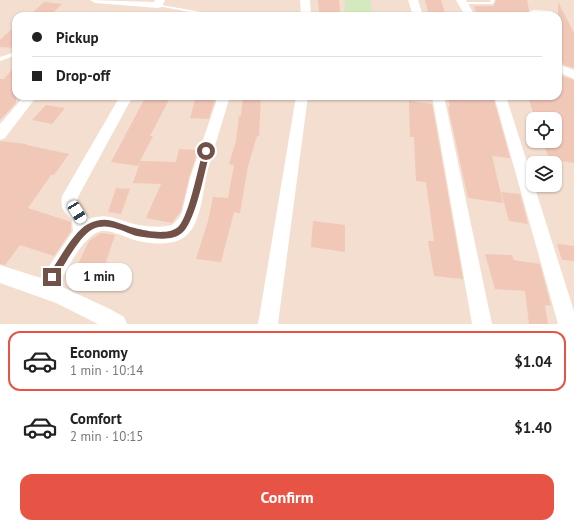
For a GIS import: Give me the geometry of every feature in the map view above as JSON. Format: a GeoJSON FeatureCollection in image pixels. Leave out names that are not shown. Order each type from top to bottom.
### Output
{"type":"FeatureCollection","features":[{"type":"Feature","properties":{"kind":"street"},"geometry":{"type":"LineString","coordinates":[[95,0],[159,3]]}},
{"type":"Feature","properties":{"kind":"street"},"geometry":{"type":"LineString","coordinates":[[305,0],[306,12]]}},
{"type":"Feature","properties":{"kind":"street"},"geometry":{"type":"LineString","coordinates":[[413,0],[417,12]]}},
{"type":"Feature","properties":{"kind":"street"},"geometry":{"type":"LineString","coordinates":[[462,2],[468,12]]}},
{"type":"Feature","properties":{"kind":"street"},"geometry":{"type":"LineString","coordinates":[[562,69],[567,70],[574,75]]}},
{"type":"Feature","properties":{"kind":"street"},"geometry":{"type":"LineString","coordinates":[[0,134],[29,100]]}},
{"type":"Feature","properties":{"kind":"street"},"geometry":{"type":"LineString","coordinates":[[81,234],[82,220],[77,212],[69,206],[70,196],[125,100]]}},
{"type":"Feature","properties":{"kind":"street"},"geometry":{"type":"LineString","coordinates":[[45,288],[81,234],[90,227],[102,223],[116,224],[134,232],[158,235],[171,235],[180,230],[188,219],[198,179],[223,100]]}},
{"type":"Feature","properties":{"kind":"street"},"geometry":{"type":"LineString","coordinates":[[268,324],[301,100]]}},
{"type":"Feature","properties":{"kind":"street"},"geometry":{"type":"LineString","coordinates":[[439,100],[482,324]]}},
{"type":"Feature","properties":{"kind":"street"},"geometry":{"type":"LineString","coordinates":[[501,100],[568,324]]}},
{"type":"Feature","properties":{"kind":"street"},"geometry":{"type":"LineString","coordinates":[[0,274],[45,288],[106,317],[117,324]]}},
{"type":"Feature","properties":{"kind":"lane"},"geometry":{"type":"LineString","coordinates":[[462,2],[487,4],[491,3],[493,0]]}},
{"type":"Feature","properties":{"kind":"lane"},"geometry":{"type":"LineString","coordinates":[[159,3],[200,12]]}},
{"type":"Feature","properties":{"kind":"lane"},"geometry":{"type":"LineString","coordinates":[[0,59],[12,55]]}},
{"type":"Feature","properties":{"kind":"shaded area"},"geometry":{"type":"Polygon","coordinates":[[[0,0],[574,0],[574,324],[0,324],[0,0]]]}},
{"type":"Feature","properties":{"kind":"green space"},"geometry":{"type":"Polygon","coordinates":[[[345,0],[370,0],[372,12],[344,12],[345,0]]]}},
{"type":"Feature","properties":{"kind":"building"},"geometry":{"type":"Polygon","coordinates":[[[318,0],[339,0],[340,12],[319,12],[318,0]]]}},
{"type":"Feature","properties":{"kind":"building"},"geometry":{"type":"Polygon","coordinates":[[[425,0],[441,0],[445,12],[428,12],[425,0]]]}},
{"type":"Feature","properties":{"kind":"building"},"geometry":{"type":"Polygon","coordinates":[[[496,0],[527,0],[529,10],[528,12],[476,12],[474,6],[493,6],[496,0]]]}},
{"type":"Feature","properties":{"kind":"building"},"geometry":{"type":"Polygon","coordinates":[[[44,2],[62,4],[53,12],[33,12],[44,2]]]}},
{"type":"Feature","properties":{"kind":"building"},"geometry":{"type":"Polygon","coordinates":[[[558,2],[574,33],[574,68],[564,65],[562,61],[562,12],[558,12],[558,2]]]}},
{"type":"Feature","properties":{"kind":"building"},"geometry":{"type":"Polygon","coordinates":[[[12,29],[12,48],[0,47],[0,40],[12,29]]]}},
{"type":"Feature","properties":{"kind":"building"},"geometry":{"type":"Polygon","coordinates":[[[12,70],[12,100],[16,100],[16,103],[0,120],[0,79],[4,79],[12,70]]]}},
{"type":"Feature","properties":{"kind":"building"},"geometry":{"type":"Polygon","coordinates":[[[562,76],[574,80],[574,163],[562,161],[562,156],[548,156],[545,148],[562,148],[562,112],[533,112],[529,100],[562,100],[562,76]]]}},
{"type":"Feature","properties":{"kind":"building"},"geometry":{"type":"Polygon","coordinates":[[[144,100],[169,100],[150,136],[153,136],[140,161],[176,162],[179,149],[198,150],[181,211],[172,223],[146,218],[161,184],[133,183],[140,162],[138,166],[111,162],[144,100]]]}},
{"type":"Feature","properties":{"kind":"building"},"geometry":{"type":"Polygon","coordinates":[[[195,100],[215,100],[209,119],[190,118],[195,100]]]}},
{"type":"Feature","properties":{"kind":"building"},"geometry":{"type":"Polygon","coordinates":[[[243,100],[261,100],[259,136],[257,136],[248,166],[240,213],[234,212],[221,262],[196,259],[208,221],[213,197],[228,198],[234,165],[229,164],[236,141],[239,116],[241,116],[243,100]]]}},
{"type":"Feature","properties":{"kind":"building"},"geometry":{"type":"Polygon","coordinates":[[[449,100],[494,100],[510,158],[492,156],[503,203],[468,198],[448,107],[450,107],[449,100]]]}},
{"type":"Feature","properties":{"kind":"building"},"geometry":{"type":"Polygon","coordinates":[[[409,101],[432,104],[463,279],[434,276],[428,241],[434,241],[426,182],[416,181],[414,137],[410,137],[409,101]]]}},
{"type":"Feature","properties":{"kind":"building"},"geometry":{"type":"Polygon","coordinates":[[[46,105],[65,108],[52,124],[32,120],[46,105]]]}},
{"type":"Feature","properties":{"kind":"building"},"geometry":{"type":"Polygon","coordinates":[[[0,141],[27,144],[26,145],[69,154],[54,175],[51,175],[28,208],[71,222],[71,231],[54,256],[20,245],[5,265],[0,264],[0,141]]]}},
{"type":"Feature","properties":{"kind":"building"},"geometry":{"type":"Polygon","coordinates":[[[116,188],[130,189],[121,214],[108,212],[116,188]]]}},
{"type":"Feature","properties":{"kind":"building"},"geometry":{"type":"Polygon","coordinates":[[[501,192],[520,194],[528,224],[509,221],[501,192]]]}},
{"type":"Feature","properties":{"kind":"building"},"geometry":{"type":"Polygon","coordinates":[[[313,221],[345,225],[345,252],[311,247],[313,221]]]}},
{"type":"Feature","properties":{"kind":"building"},"geometry":{"type":"Polygon","coordinates":[[[101,233],[115,235],[100,280],[92,277],[88,287],[68,285],[89,241],[101,233]]]}},
{"type":"Feature","properties":{"kind":"building"},"geometry":{"type":"Polygon","coordinates":[[[557,244],[574,246],[574,261],[562,260],[557,244]]]}},
{"type":"Feature","properties":{"kind":"building"},"geometry":{"type":"Polygon","coordinates":[[[485,254],[512,255],[514,260],[540,264],[551,306],[545,305],[548,324],[529,324],[525,291],[495,289],[485,254]]]}},
{"type":"Feature","properties":{"kind":"route"},"geometry":{"type":"LineString","coordinates":[[52,277],[81,234],[90,227],[102,223],[116,224],[134,232],[158,235],[171,235],[180,230],[188,219],[206,151]]}}]}
